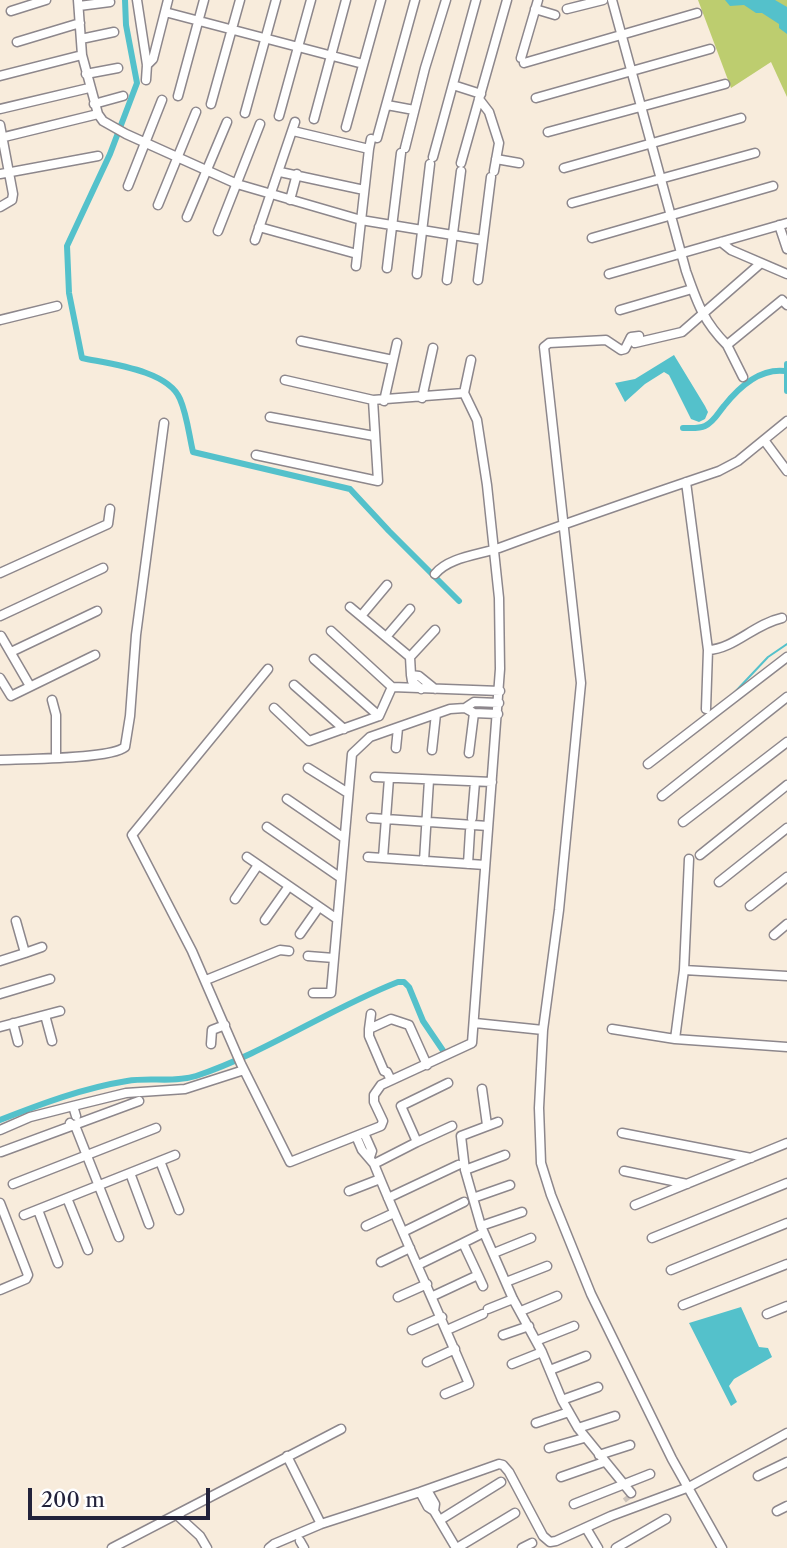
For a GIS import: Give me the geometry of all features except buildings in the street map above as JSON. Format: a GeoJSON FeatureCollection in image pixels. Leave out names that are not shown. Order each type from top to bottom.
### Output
{"type":"FeatureCollection","features":[{"type":"Feature","properties":{"kind":"street"},"geometry":{"type":"LineString","coordinates":[[11,11],[46,0]]}},
{"type":"Feature","properties":{"kind":"street"},"geometry":{"type":"LineString","coordinates":[[137,0],[147,65],[146,80]]}},
{"type":"Feature","properties":{"kind":"street"},"geometry":{"type":"LineString","coordinates":[[147,65],[153,59],[168,0]]}},
{"type":"Feature","properties":{"kind":"street"},"geometry":{"type":"LineString","coordinates":[[177,96],[204,0]]}},
{"type":"Feature","properties":{"kind":"street"},"geometry":{"type":"LineString","coordinates":[[211,104],[240,0]]}},
{"type":"Feature","properties":{"kind":"street"},"geometry":{"type":"LineString","coordinates":[[245,113],[276,0]]}},
{"type":"Feature","properties":{"kind":"street"},"geometry":{"type":"LineString","coordinates":[[279,116],[311,0]]}},
{"type":"Feature","properties":{"kind":"street"},"geometry":{"type":"LineString","coordinates":[[314,119],[346,0]]}},
{"type":"Feature","properties":{"kind":"street"},"geometry":{"type":"LineString","coordinates":[[346,127],[381,0]]}},
{"type":"Feature","properties":{"kind":"street"},"geometry":{"type":"LineString","coordinates":[[356,265],[369,149],[387,105],[415,0]]}},
{"type":"Feature","properties":{"kind":"street"},"geometry":{"type":"LineString","coordinates":[[387,268],[403,150],[446,0]]}},
{"type":"Feature","properties":{"kind":"street"},"geometry":{"type":"LineString","coordinates":[[417,274],[431,161],[476,0]]}},
{"type":"Feature","properties":{"kind":"street"},"geometry":{"type":"LineString","coordinates":[[447,280],[461,167],[507,0]]}},
{"type":"Feature","properties":{"kind":"street"},"geometry":{"type":"LineString","coordinates":[[567,9],[604,0]]}},
{"type":"Feature","properties":{"kind":"street"},"geometry":{"type":"LineString","coordinates":[[611,0],[692,289],[703,316],[727,345],[743,377]]}},
{"type":"Feature","properties":{"kind":"street"},"geometry":{"type":"LineString","coordinates":[[110,2],[78,3],[82,55],[89,88],[98,114],[111,126],[237,184],[361,219],[483,240]]}},
{"type":"Feature","properties":{"kind":"street"},"geometry":{"type":"LineString","coordinates":[[555,15],[536,4],[523,60],[697,13]]}},
{"type":"Feature","properties":{"kind":"street"},"geometry":{"type":"LineString","coordinates":[[165,12],[363,64]]}},
{"type":"Feature","properties":{"kind":"street"},"geometry":{"type":"LineString","coordinates":[[17,42],[80,23]]}},
{"type":"Feature","properties":{"kind":"street"},"geometry":{"type":"LineString","coordinates":[[81,38],[114,32]]}},
{"type":"Feature","properties":{"kind":"street"},"geometry":{"type":"LineString","coordinates":[[536,98],[710,49]]}},
{"type":"Feature","properties":{"kind":"street"},"geometry":{"type":"LineString","coordinates":[[0,76],[82,55]]}},
{"type":"Feature","properties":{"kind":"street"},"geometry":{"type":"LineString","coordinates":[[86,74],[118,68]]}},
{"type":"Feature","properties":{"kind":"street"},"geometry":{"type":"LineString","coordinates":[[548,132],[725,84]]}},
{"type":"Feature","properties":{"kind":"street"},"geometry":{"type":"LineString","coordinates":[[453,85],[480,96],[489,112],[499,143],[492,174],[478,281]]}},
{"type":"Feature","properties":{"kind":"street"},"geometry":{"type":"LineString","coordinates":[[0,109],[89,88]]}},
{"type":"Feature","properties":{"kind":"street"},"geometry":{"type":"LineString","coordinates":[[94,104],[122,96]]}},
{"type":"Feature","properties":{"kind":"street"},"geometry":{"type":"LineString","coordinates":[[128,186],[162,100]]}},
{"type":"Feature","properties":{"kind":"street"},"geometry":{"type":"LineString","coordinates":[[387,105],[414,110]]}},
{"type":"Feature","properties":{"kind":"street"},"geometry":{"type":"LineString","coordinates":[[158,205],[196,112]]}},
{"type":"Feature","properties":{"kind":"street"},"geometry":{"type":"LineString","coordinates":[[1,137],[98,114]]}},
{"type":"Feature","properties":{"kind":"street"},"geometry":{"type":"LineString","coordinates":[[564,168],[741,118]]}},
{"type":"Feature","properties":{"kind":"street"},"geometry":{"type":"LineString","coordinates":[[187,217],[227,122]]}},
{"type":"Feature","properties":{"kind":"street"},"geometry":{"type":"LineString","coordinates":[[218,231],[260,124]]}},
{"type":"Feature","properties":{"kind":"street"},"geometry":{"type":"LineString","coordinates":[[0,125],[4,172],[13,194],[12,200],[0,207]]}},
{"type":"Feature","properties":{"kind":"street"},"geometry":{"type":"LineString","coordinates":[[255,240],[294,126],[369,149]]}},
{"type":"Feature","properties":{"kind":"street"},"geometry":{"type":"LineString","coordinates":[[572,203],[755,153]]}},
{"type":"Feature","properties":{"kind":"street"},"geometry":{"type":"LineString","coordinates":[[4,172],[98,156]]}},
{"type":"Feature","properties":{"kind":"street"},"geometry":{"type":"LineString","coordinates":[[496,159],[519,163]]}},
{"type":"Feature","properties":{"kind":"street"},"geometry":{"type":"LineString","coordinates":[[280,172],[364,190]]}},
{"type":"Feature","properties":{"kind":"street"},"geometry":{"type":"LineString","coordinates":[[290,200],[297,174]]}},
{"type":"Feature","properties":{"kind":"street"},"geometry":{"type":"LineString","coordinates":[[592,239],[773,186]]}},
{"type":"Feature","properties":{"kind":"street"},"geometry":{"type":"LineString","coordinates":[[609,274],[783,224],[787,249]]}},
{"type":"Feature","properties":{"kind":"street"},"geometry":{"type":"LineString","coordinates":[[259,228],[357,254]]}},
{"type":"Feature","properties":{"kind":"street"},"geometry":{"type":"LineString","coordinates":[[721,242],[731,250],[787,274]]}},
{"type":"Feature","properties":{"kind":"street"},"geometry":{"type":"LineString","coordinates":[[722,1548],[672,1458],[591,1294],[541,1163],[539,1108],[543,1030],[559,910],[581,683],[544,347],[547,343],[606,340],[621,350],[625,349],[631,337],[637,339],[682,332],[761,263]]}},
{"type":"Feature","properties":{"kind":"street"},"geometry":{"type":"LineString","coordinates":[[620,310],[692,289]]}},
{"type":"Feature","properties":{"kind":"street"},"geometry":{"type":"LineString","coordinates":[[727,345],[785,300]]}},
{"type":"Feature","properties":{"kind":"street"},"geometry":{"type":"LineString","coordinates":[[0,320],[57,306]]}},
{"type":"Feature","properties":{"kind":"street"},"geometry":{"type":"LineString","coordinates":[[301,341],[393,360]]}},
{"type":"Feature","properties":{"kind":"street"},"geometry":{"type":"LineString","coordinates":[[384,401],[397,343]]}},
{"type":"Feature","properties":{"kind":"street"},"geometry":{"type":"LineString","coordinates":[[422,398],[433,348]]}},
{"type":"Feature","properties":{"kind":"street"},"geometry":{"type":"LineString","coordinates":[[268,668],[132,835],[166,897],[206,980],[241,1063],[290,1163],[381,1126],[383,1122],[374,1102],[374,1095],[382,1085],[472,1044],[500,691],[499,598],[495,549],[477,420],[464,393],[471,360]]}},
{"type":"Feature","properties":{"kind":"street"},"geometry":{"type":"LineString","coordinates":[[285,380],[384,401],[464,393]]}},
{"type":"Feature","properties":{"kind":"street"},"geometry":{"type":"LineString","coordinates":[[257,455],[378,481],[373,400]]}},
{"type":"Feature","properties":{"kind":"street"},"geometry":{"type":"LineString","coordinates":[[270,417],[374,436]]}},
{"type":"Feature","properties":{"kind":"street"},"geometry":{"type":"LineString","coordinates":[[435,575],[439,569],[453,562],[730,466],[787,421]]}},
{"type":"Feature","properties":{"kind":"street"},"geometry":{"type":"LineString","coordinates":[[0,760],[97,755],[120,751],[125,747],[136,635],[164,423]]}},
{"type":"Feature","properties":{"kind":"street"},"geometry":{"type":"LineString","coordinates":[[764,440],[787,471]]}},
{"type":"Feature","properties":{"kind":"street"},"geometry":{"type":"LineString","coordinates":[[686,482],[708,650],[706,709]]}},
{"type":"Feature","properties":{"kind":"street"},"geometry":{"type":"LineString","coordinates":[[0,573],[108,524],[110,509]]}},
{"type":"Feature","properties":{"kind":"street"},"geometry":{"type":"LineString","coordinates":[[0,616],[103,568]]}},
{"type":"Feature","properties":{"kind":"street"},"geometry":{"type":"LineString","coordinates":[[360,616],[387,585]]}},
{"type":"Feature","properties":{"kind":"street"},"geometry":{"type":"LineString","coordinates":[[350,607],[410,657]]}},
{"type":"Feature","properties":{"kind":"street"},"geometry":{"type":"LineString","coordinates":[[386,637],[410,609]]}},
{"type":"Feature","properties":{"kind":"street"},"geometry":{"type":"LineString","coordinates":[[11,652],[97,611]]}},
{"type":"Feature","properties":{"kind":"street"},"geometry":{"type":"LineString","coordinates":[[708,650],[724,648],[760,625],[782,618]]}},
{"type":"Feature","properties":{"kind":"street"},"geometry":{"type":"LineString","coordinates":[[421,688],[412,681],[410,657],[435,630]]}},
{"type":"Feature","properties":{"kind":"street"},"geometry":{"type":"LineString","coordinates":[[331,631],[392,687],[500,691]]}},
{"type":"Feature","properties":{"kind":"street"},"geometry":{"type":"LineString","coordinates":[[0,635],[30,686]]}},
{"type":"Feature","properties":{"kind":"street"},"geometry":{"type":"LineString","coordinates":[[0,678],[11,696],[95,655]]}},
{"type":"Feature","properties":{"kind":"street"},"geometry":{"type":"LineString","coordinates":[[648,764],[787,657]]}},
{"type":"Feature","properties":{"kind":"street"},"geometry":{"type":"LineString","coordinates":[[314,659],[379,716]]}},
{"type":"Feature","properties":{"kind":"street"},"geometry":{"type":"LineString","coordinates":[[411,675],[419,676],[435,689]]}},
{"type":"Feature","properties":{"kind":"street"},"geometry":{"type":"LineString","coordinates":[[294,685],[344,729]]}},
{"type":"Feature","properties":{"kind":"street"},"geometry":{"type":"LineString","coordinates":[[274,708],[309,741],[379,716],[392,687]]}},
{"type":"Feature","properties":{"kind":"street"},"geometry":{"type":"LineString","coordinates":[[662,796],[787,697]]}},
{"type":"Feature","properties":{"kind":"street"},"geometry":{"type":"LineString","coordinates":[[52,700],[57,715],[56,757]]}},
{"type":"Feature","properties":{"kind":"street"},"geometry":{"type":"LineString","coordinates":[[313,993],[331,993],[352,754],[370,737],[450,709],[465,708],[474,702],[499,704]]}},
{"type":"Feature","properties":{"kind":"street"},"geometry":{"type":"LineString","coordinates":[[465,708],[474,713],[498,714]]}},
{"type":"Feature","properties":{"kind":"street"},"geometry":{"type":"LineString","coordinates":[[469,753],[474,713]]}},
{"type":"Feature","properties":{"kind":"street"},"geometry":{"type":"LineString","coordinates":[[432,750],[436,714]]}},
{"type":"Feature","properties":{"kind":"street"},"geometry":{"type":"LineString","coordinates":[[396,748],[398,728]]}},
{"type":"Feature","properties":{"kind":"street"},"geometry":{"type":"LineString","coordinates":[[682,822],[787,742]]}},
{"type":"Feature","properties":{"kind":"street"},"geometry":{"type":"LineString","coordinates":[[308,768],[348,793]]}},
{"type":"Feature","properties":{"kind":"street"},"geometry":{"type":"LineString","coordinates":[[374,777],[492,782]]}},
{"type":"Feature","properties":{"kind":"street"},"geometry":{"type":"LineString","coordinates":[[383,858],[389,778]]}},
{"type":"Feature","properties":{"kind":"street"},"geometry":{"type":"LineString","coordinates":[[424,861],[429,780]]}},
{"type":"Feature","properties":{"kind":"street"},"geometry":{"type":"LineString","coordinates":[[472,818],[475,782]]}},
{"type":"Feature","properties":{"kind":"street"},"geometry":{"type":"LineString","coordinates":[[700,855],[787,785]]}},
{"type":"Feature","properties":{"kind":"street"},"geometry":{"type":"LineString","coordinates":[[287,799],[344,838]]}},
{"type":"Feature","properties":{"kind":"street"},"geometry":{"type":"LineString","coordinates":[[371,818],[488,826]]}},
{"type":"Feature","properties":{"kind":"street"},"geometry":{"type":"LineString","coordinates":[[267,827],[341,878]]}},
{"type":"Feature","properties":{"kind":"street"},"geometry":{"type":"LineString","coordinates":[[719,882],[787,828]]}},
{"type":"Feature","properties":{"kind":"street"},"geometry":{"type":"LineString","coordinates":[[468,864],[470,831]]}},
{"type":"Feature","properties":{"kind":"street"},"geometry":{"type":"LineString","coordinates":[[247,857],[337,919]]}},
{"type":"Feature","properties":{"kind":"street"},"geometry":{"type":"LineString","coordinates":[[368,857],[485,865]]}},
{"type":"Feature","properties":{"kind":"street"},"geometry":{"type":"LineString","coordinates":[[675,1039],[684,970],[690,859]]}},
{"type":"Feature","properties":{"kind":"street"},"geometry":{"type":"LineString","coordinates":[[235,900],[258,865]]}},
{"type":"Feature","properties":{"kind":"street"},"geometry":{"type":"LineString","coordinates":[[750,906],[787,877]]}},
{"type":"Feature","properties":{"kind":"street"},"geometry":{"type":"LineString","coordinates":[[265,920],[289,886]]}},
{"type":"Feature","properties":{"kind":"street"},"geometry":{"type":"LineString","coordinates":[[300,934],[318,906]]}},
{"type":"Feature","properties":{"kind":"street"},"geometry":{"type":"LineString","coordinates":[[16,921],[25,953]]}},
{"type":"Feature","properties":{"kind":"street"},"geometry":{"type":"LineString","coordinates":[[774,934],[787,924]]}},
{"type":"Feature","properties":{"kind":"street"},"geometry":{"type":"LineString","coordinates":[[0,961],[42,947]]}},
{"type":"Feature","properties":{"kind":"street"},"geometry":{"type":"LineString","coordinates":[[206,980],[280,950],[289,951]]}},
{"type":"Feature","properties":{"kind":"street"},"geometry":{"type":"LineString","coordinates":[[308,956],[334,958]]}},
{"type":"Feature","properties":{"kind":"street"},"geometry":{"type":"LineString","coordinates":[[684,970],[787,976]]}},
{"type":"Feature","properties":{"kind":"street"},"geometry":{"type":"LineString","coordinates":[[0,994],[50,979]]}},
{"type":"Feature","properties":{"kind":"street"},"geometry":{"type":"LineString","coordinates":[[0,1027],[60,1010]]}},
{"type":"Feature","properties":{"kind":"street"},"geometry":{"type":"LineString","coordinates":[[371,1014],[369,1037],[384,1071],[391,1080]]}},
{"type":"Feature","properties":{"kind":"street"},"geometry":{"type":"LineString","coordinates":[[45,1015],[52,1041]]}},
{"type":"Feature","properties":{"kind":"street"},"geometry":{"type":"LineString","coordinates":[[369,1029],[391,1019],[409,1025],[427,1065]]}},
{"type":"Feature","properties":{"kind":"street"},"geometry":{"type":"LineString","coordinates":[[13,1023],[18,1042]]}},
{"type":"Feature","properties":{"kind":"street"},"geometry":{"type":"LineString","coordinates":[[474,1023],[543,1030]]}},
{"type":"Feature","properties":{"kind":"street"},"geometry":{"type":"LineString","coordinates":[[211,1044],[212,1030],[225,1025]]}},
{"type":"Feature","properties":{"kind":"street"},"geometry":{"type":"LineString","coordinates":[[612,1029],[675,1039],[787,1047]]}},
{"type":"Feature","properties":{"kind":"street"},"geometry":{"type":"LineString","coordinates":[[0,1130],[30,1117],[126,1093],[185,1089],[241,1063]]}},
{"type":"Feature","properties":{"kind":"street"},"geometry":{"type":"LineString","coordinates":[[382,1085],[384,1071]]}},
{"type":"Feature","properties":{"kind":"street"},"geometry":{"type":"LineString","coordinates":[[418,1142],[401,1106],[448,1083]]}},
{"type":"Feature","properties":{"kind":"street"},"geometry":{"type":"LineString","coordinates":[[482,1089],[487,1125]]}},
{"type":"Feature","properties":{"kind":"street"},"geometry":{"type":"LineString","coordinates":[[1,1152],[74,1122],[139,1101]]}},
{"type":"Feature","properties":{"kind":"street"},"geometry":{"type":"LineString","coordinates":[[69,1107],[119,1237]]}},
{"type":"Feature","properties":{"kind":"street"},"geometry":{"type":"LineString","coordinates":[[498,1122],[461,1136],[462,1168],[469,1200],[513,1299],[551,1370],[562,1400],[584,1438],[632,1500]]}},
{"type":"Feature","properties":{"kind":"street"},"geometry":{"type":"LineString","coordinates":[[372,1160],[452,1126]]}},
{"type":"Feature","properties":{"kind":"street"},"geometry":{"type":"LineString","coordinates":[[13,1184],[156,1128]]}},
{"type":"Feature","properties":{"kind":"street"},"geometry":{"type":"LineString","coordinates":[[622,1133],[751,1158]]}},
{"type":"Feature","properties":{"kind":"street"},"geometry":{"type":"LineString","coordinates":[[360,1135],[365,1154],[372,1160],[469,1384],[445,1394]]}},
{"type":"Feature","properties":{"kind":"street"},"geometry":{"type":"LineString","coordinates":[[635,1205],[787,1143]]}},
{"type":"Feature","properties":{"kind":"street"},"geometry":{"type":"LineString","coordinates":[[24,1215],[175,1155]]}},
{"type":"Feature","properties":{"kind":"street"},"geometry":{"type":"LineString","coordinates":[[388,1198],[462,1168],[505,1155]]}},
{"type":"Feature","properties":{"kind":"street"},"geometry":{"type":"LineString","coordinates":[[160,1161],[179,1210]]}},
{"type":"Feature","properties":{"kind":"street"},"geometry":{"type":"LineString","coordinates":[[624,1171],[687,1184]]}},
{"type":"Feature","properties":{"kind":"street"},"geometry":{"type":"LineString","coordinates":[[130,1173],[149,1224]]}},
{"type":"Feature","properties":{"kind":"street"},"geometry":{"type":"LineString","coordinates":[[349,1191],[380,1179]]}},
{"type":"Feature","properties":{"kind":"street"},"geometry":{"type":"LineString","coordinates":[[652,1238],[787,1183]]}},
{"type":"Feature","properties":{"kind":"street"},"geometry":{"type":"LineString","coordinates":[[403,1232],[469,1200],[510,1185]]}},
{"type":"Feature","properties":{"kind":"street"},"geometry":{"type":"LineString","coordinates":[[67,1198],[88,1250]]}},
{"type":"Feature","properties":{"kind":"street"},"geometry":{"type":"LineString","coordinates":[[0,1203],[28,1275],[26,1279],[0,1290]]}},
{"type":"Feature","properties":{"kind":"street"},"geometry":{"type":"LineString","coordinates":[[38,1210],[58,1263]]}},
{"type":"Feature","properties":{"kind":"street"},"geometry":{"type":"LineString","coordinates":[[481,1226],[522,1212]]}},
{"type":"Feature","properties":{"kind":"street"},"geometry":{"type":"LineString","coordinates":[[366,1226],[394,1213]]}},
{"type":"Feature","properties":{"kind":"street"},"geometry":{"type":"LineString","coordinates":[[671,1270],[787,1223]]}},
{"type":"Feature","properties":{"kind":"street"},"geometry":{"type":"LineString","coordinates":[[418,1265],[479,1235]]}},
{"type":"Feature","properties":{"kind":"street"},"geometry":{"type":"LineString","coordinates":[[494,1253],[531,1238]]}},
{"type":"Feature","properties":{"kind":"street"},"geometry":{"type":"LineString","coordinates":[[463,1243],[483,1286]]}},
{"type":"Feature","properties":{"kind":"street"},"geometry":{"type":"LineString","coordinates":[[380,1262],[410,1248]]}},
{"type":"Feature","properties":{"kind":"street"},"geometry":{"type":"LineString","coordinates":[[683,1306],[787,1264]]}},
{"type":"Feature","properties":{"kind":"street"},"geometry":{"type":"LineString","coordinates":[[506,1282],[547,1266]]}},
{"type":"Feature","properties":{"kind":"street"},"geometry":{"type":"LineString","coordinates":[[433,1296],[478,1275]]}},
{"type":"Feature","properties":{"kind":"street"},"geometry":{"type":"LineString","coordinates":[[398,1297],[427,1284]]}},
{"type":"Feature","properties":{"kind":"street"},"geometry":{"type":"LineString","coordinates":[[520,1311],[557,1296]]}},
{"type":"Feature","properties":{"kind":"street"},"geometry":{"type":"LineString","coordinates":[[447,1330],[513,1299]]}},
{"type":"Feature","properties":{"kind":"street"},"geometry":{"type":"LineString","coordinates":[[767,1314],[787,1306]]}},
{"type":"Feature","properties":{"kind":"street"},"geometry":{"type":"LineString","coordinates":[[412,1329],[442,1317]]}},
{"type":"Feature","properties":{"kind":"street"},"geometry":{"type":"LineString","coordinates":[[503,1335],[529,1326]]}},
{"type":"Feature","properties":{"kind":"street"},"geometry":{"type":"LineString","coordinates":[[536,1341],[574,1326]]}},
{"type":"Feature","properties":{"kind":"street"},"geometry":{"type":"LineString","coordinates":[[427,1362],[455,1349]]}},
{"type":"Feature","properties":{"kind":"street"},"geometry":{"type":"LineString","coordinates":[[512,1364],[542,1352]]}},
{"type":"Feature","properties":{"kind":"street"},"geometry":{"type":"LineString","coordinates":[[551,1370],[586,1356]]}},
{"type":"Feature","properties":{"kind":"street"},"geometry":{"type":"LineString","coordinates":[[562,1400],[598,1387]]}},
{"type":"Feature","properties":{"kind":"street"},"geometry":{"type":"LineString","coordinates":[[536,1423],[569,1412]]}},
{"type":"Feature","properties":{"kind":"street"},"geometry":{"type":"LineString","coordinates":[[578,1429],[615,1416]]}},
{"type":"Feature","properties":{"kind":"street"},"geometry":{"type":"LineString","coordinates":[[112,1548],[341,1429]]}},
{"type":"Feature","properties":{"kind":"street"},"geometry":{"type":"LineString","coordinates":[[270,1548],[321,1524],[486,1468],[503,1465],[546,1540],[555,1541],[586,1528],[632,1500],[688,1487],[787,1433]]}},
{"type":"Feature","properties":{"kind":"street"},"geometry":{"type":"LineString","coordinates":[[549,1448],[584,1438]]}},
{"type":"Feature","properties":{"kind":"street"},"geometry":{"type":"LineString","coordinates":[[561,1477],[630,1445]]}},
{"type":"Feature","properties":{"kind":"street"},"geometry":{"type":"LineString","coordinates":[[287,1456],[321,1524]]}},
{"type":"Feature","properties":{"kind":"street"},"geometry":{"type":"LineString","coordinates":[[758,1476],[787,1462]]}},
{"type":"Feature","properties":{"kind":"street"},"geometry":{"type":"LineString","coordinates":[[574,1504],[621,1483],[650,1474]]}},
{"type":"Feature","properties":{"kind":"street"},"geometry":{"type":"LineString","coordinates":[[440,1520],[502,1482]]}},
{"type":"Feature","properties":{"kind":"street"},"geometry":{"type":"LineString","coordinates":[[424,1491],[428,1507],[434,1511],[456,1548],[515,1513]]}},
{"type":"Feature","properties":{"kind":"street"},"geometry":{"type":"LineString","coordinates":[[777,1511],[787,1506]]}},
{"type":"Feature","properties":{"kind":"street"},"geometry":{"type":"LineString","coordinates":[[177,1514],[200,1536],[207,1548]]}},
{"type":"Feature","properties":{"kind":"street"},"geometry":{"type":"LineString","coordinates":[[616,1548],[666,1519]]}},
{"type":"Feature","properties":{"kind":"street"},"geometry":{"type":"LineString","coordinates":[[586,1528],[594,1547]]}},
{"type":"Feature","properties":{"kind":"street"},"geometry":{"type":"LineString","coordinates":[[522,1548],[532,1543]]}},
{"type":"Feature","properties":{"kind":"green space"},"geometry":{"type":"Polygon","coordinates":[[[698,0],[787,0],[787,97],[771,62],[731,88],[698,0]]]}},
{"type":"Feature","properties":{"kind":"water"},"geometry":{"type":"Polygon","coordinates":[[[725,0],[775,0],[787,7],[787,34],[779,28],[779,24],[762,13],[756,13],[744,5],[730,6],[725,0]]]}},
{"type":"Feature","properties":{"kind":"water"},"geometry":{"type":"Polygon","coordinates":[[[674,355],[708,412],[705,419],[699,422],[691,419],[669,375],[664,372],[625,402],[615,383],[635,379],[674,355]]]}},
{"type":"Feature","properties":{"kind":"water"},"geometry":{"type":"Polygon","coordinates":[[[741,1307],[759,1347],[768,1348],[772,1357],[734,1379],[729,1386],[737,1402],[731,1406],[689,1323],[741,1307]]]}},
{"type":"Feature","properties":{"kind":"waterway"},"geometry":{"type":"LineString","coordinates":[[125,0],[126,25],[137,83],[110,154],[67,246],[69,293],[82,358],[137,370],[164,381],[180,399],[193,452],[350,489],[459,601]]}},
{"type":"Feature","properties":{"kind":"waterway"},"geometry":{"type":"LineString","coordinates":[[787,364],[787,391]]}},
{"type":"Feature","properties":{"kind":"waterway"},"geometry":{"type":"LineString","coordinates":[[683,428],[700,428],[708,424],[736,392],[751,380],[767,373],[785,371]]}},
{"type":"Feature","properties":{"kind":"waterway"},"geometry":{"type":"LineString","coordinates":[[734,693],[768,657],[787,644]]}},
{"type":"Feature","properties":{"kind":"waterway"},"geometry":{"type":"LineString","coordinates":[[0,1120],[62,1097],[111,1084],[196,1076],[247,1055],[398,982],[404,982],[409,987],[423,1021],[444,1052]]}},
{"type":"Feature","properties":{"kind":"tunnel"},"geometry":{"type":"LineString","coordinates":[[626,1496],[629,1500]]}}]}
